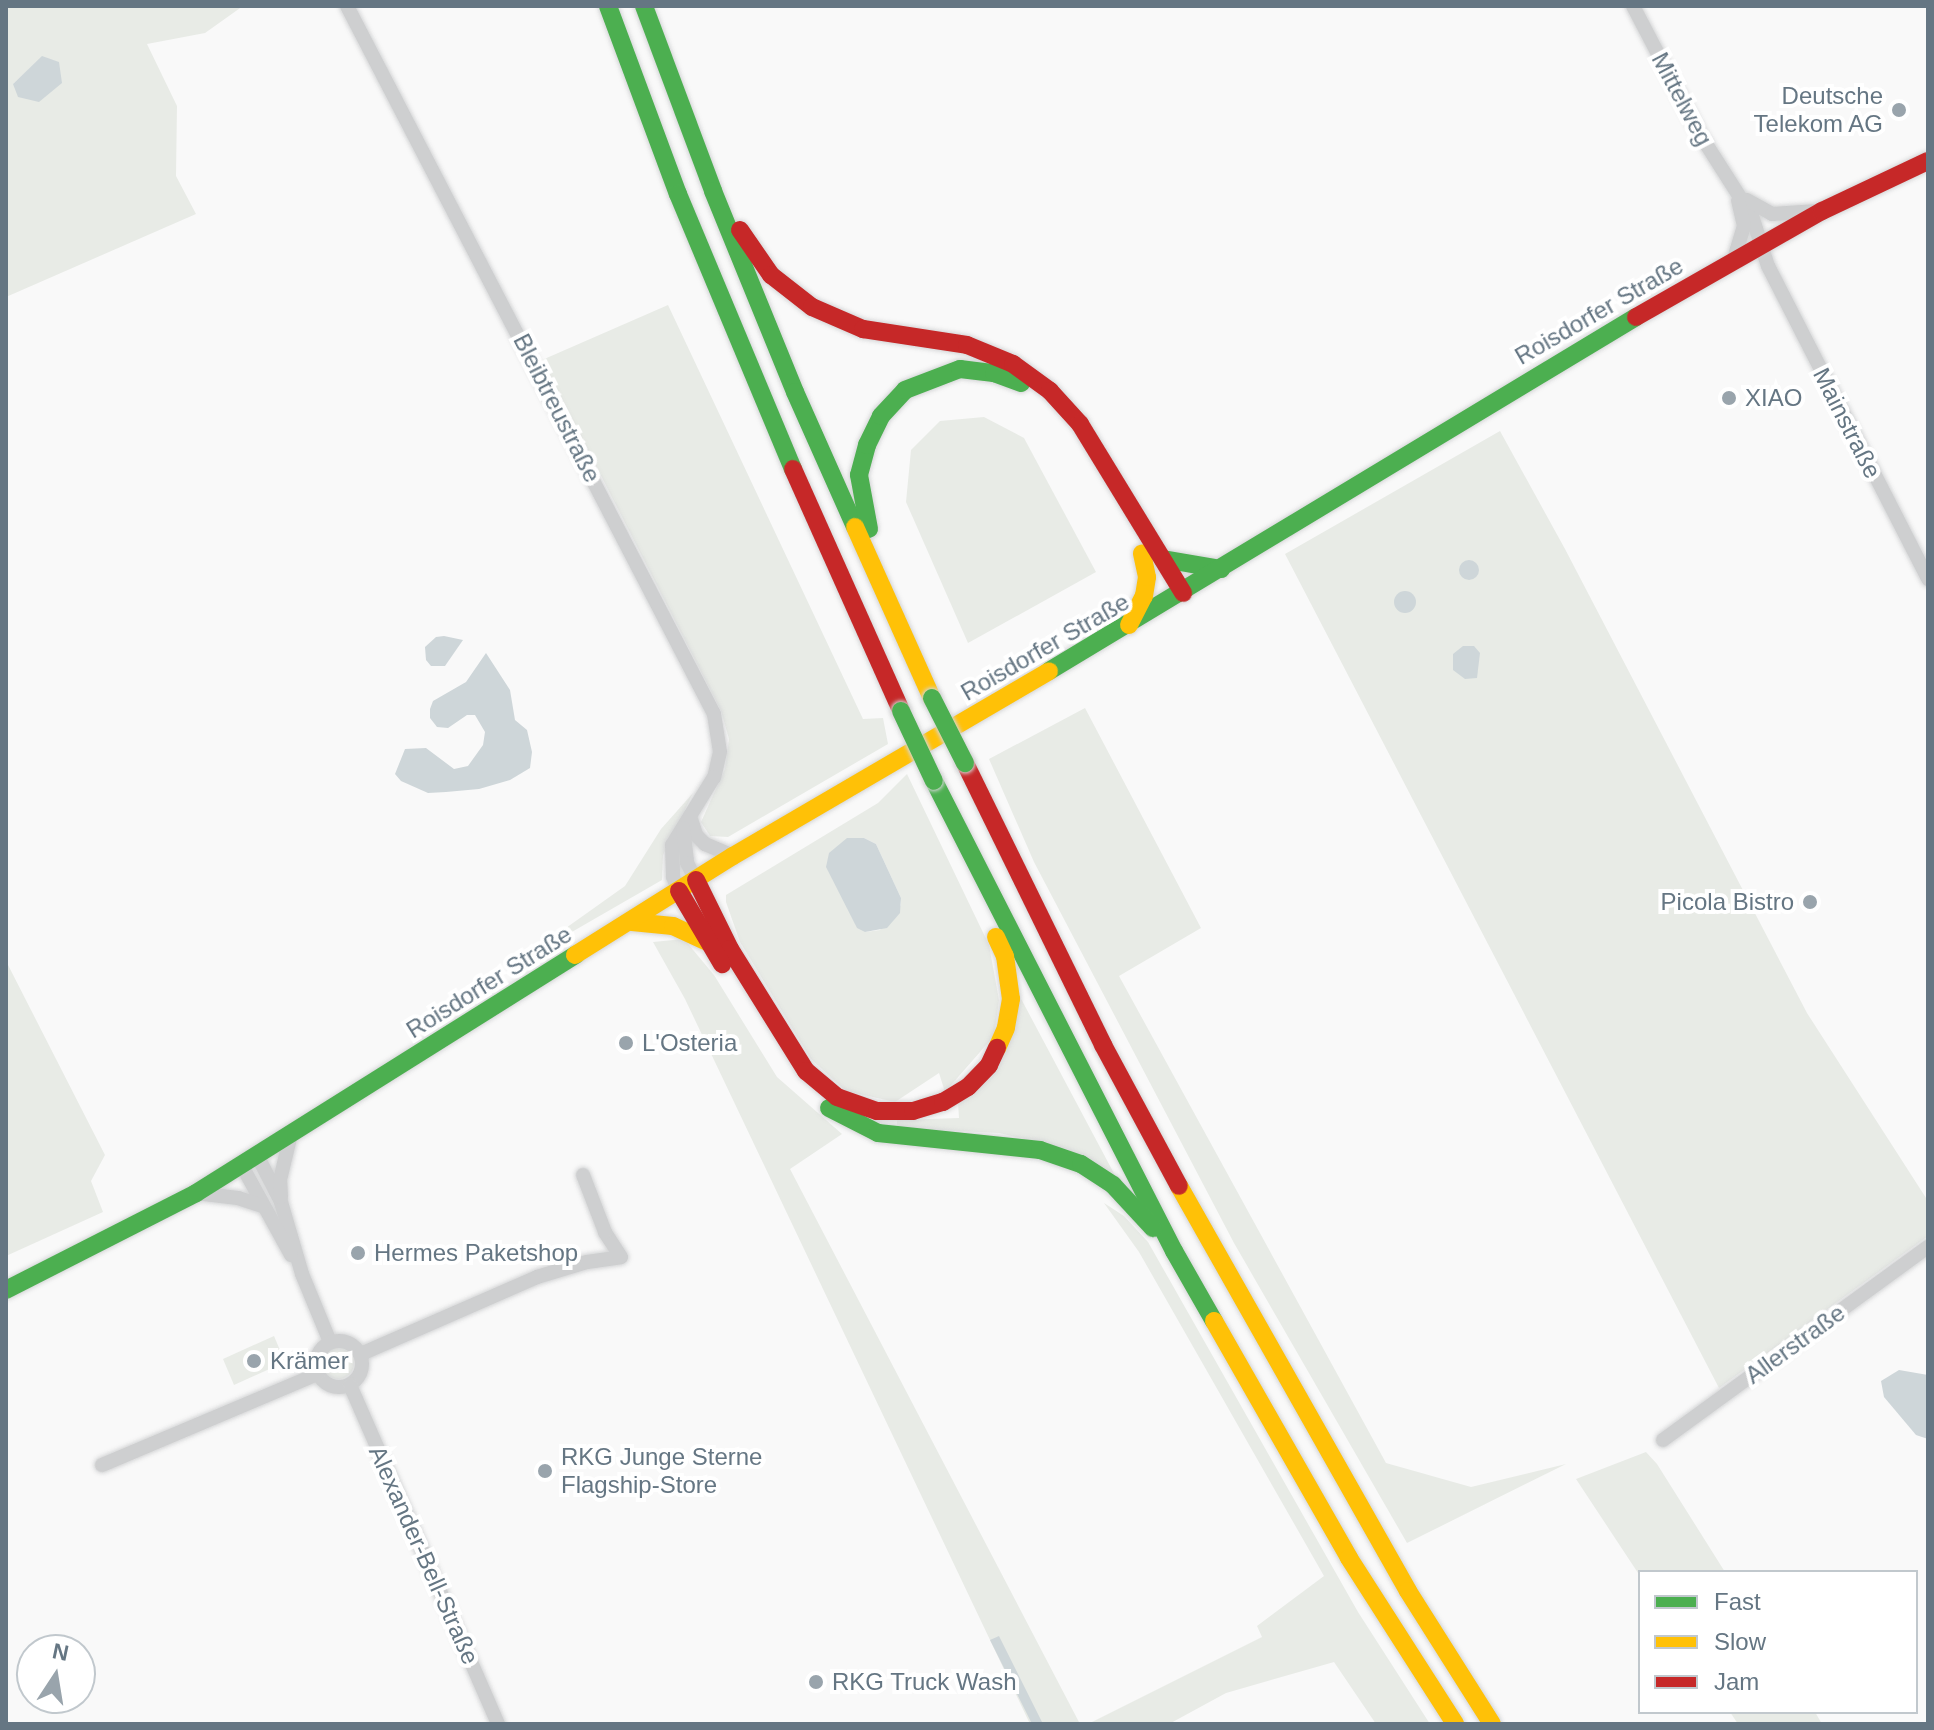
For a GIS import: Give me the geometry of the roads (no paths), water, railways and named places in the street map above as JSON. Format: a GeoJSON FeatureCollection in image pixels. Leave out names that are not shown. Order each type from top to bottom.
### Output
{"type":"FeatureCollection","features":[{"type":"Feature","properties":{"kind":"main road"},"geometry":{"type":"LineString","coordinates":[[608,6],[684,209],[801,488],[958,834],[1174,1251],[1349,1558],[1455,1724]]}},
{"type":"Feature","properties":{"kind":"main road"},"geometry":{"type":"LineString","coordinates":[[644,6],[713,191],[795,392],[932,698],[1103,1045],[1237,1293],[1408,1591],[1492,1724]]}},
{"type":"Feature","properties":{"kind":"main road","name":"Roisdorfer Straße"},"geometry":{"type":"LineString","coordinates":[[6,1290],[196,1193],[733,856],[1129,625],[1522,384],[1761,244],[1822,211],[1928,161]]}},
{"type":"Feature","properties":{"kind":"main road"},"geometry":{"type":"LineString","coordinates":[[713,191],[771,275],[812,307],[863,329],[967,345],[1013,364],[1050,391],[1080,424],[1163,559],[1177,596]]}},
{"type":"Feature","properties":{"kind":"main road"},"geometry":{"type":"LineString","coordinates":[[892,607],[882,562],[862,503],[859,475],[867,445],[881,416],[905,390],[960,369],[994,373],[1028,386],[1062,418],[1142,554],[1177,596]]}},
{"type":"Feature","properties":{"kind":"main road"},"geometry":{"type":"LineString","coordinates":[[1129,625],[1144,596],[1147,577],[1142,554]]}},
{"type":"Feature","properties":{"kind":"main road"},"geometry":{"type":"LineString","coordinates":[[1163,559],[1221,569]]}},
{"type":"Feature","properties":{"kind":"main road"},"geometry":{"type":"LineString","coordinates":[[696,880],[730,949],[806,1071],[837,1097],[857,1106],[877,1111],[913,1111],[943,1102],[968,1087],[995,1055],[1009,1015],[1005,956],[973,886],[958,834]]}},
{"type":"Feature","properties":{"kind":"main road"},"geometry":{"type":"LineString","coordinates":[[679,891],[790,1074],[827,1106],[878,1133],[1027,1148],[1081,1164],[1113,1185],[1174,1251]]}},
{"type":"Feature","properties":{"kind":"main road"},"geometry":{"type":"LineString","coordinates":[[632,922],[673,926],[710,944]]}},
{"type":"Feature","properties":{"kind":"street","name":"Bleibtreustraße"},"geometry":{"type":"LineString","coordinates":[[347,6],[714,714],[720,752],[714,777],[672,845],[671,863],[679,891]]}},
{"type":"Feature","properties":{"kind":"street","name":"Mittelweg"},"geometry":{"type":"LineString","coordinates":[[1633,6],[1701,136],[1752,216],[1768,266]]}},
{"type":"Feature","properties":{"kind":"street","name":"Mittelweg"},"geometry":{"type":"LineString","coordinates":[[1736,189],[1752,205],[1772,214],[1822,211]]}},
{"type":"Feature","properties":{"kind":"street","name":"Mittelweg"},"geometry":{"type":"LineString","coordinates":[[1733,262],[1744,226],[1736,189]]}},
{"type":"Feature","properties":{"kind":"street","name":"Mainstraße"},"geometry":{"type":"LineString","coordinates":[[1768,266],[1928,579]]}},
{"type":"Feature","properties":{"kind":"street"},"geometry":{"type":"LineString","coordinates":[[687,822],[705,844],[733,856]]}},
{"type":"Feature","properties":{"kind":"street"},"geometry":{"type":"LineString","coordinates":[[687,822],[687,863],[696,880]]}},
{"type":"Feature","properties":{"kind":"street"},"geometry":{"type":"LineString","coordinates":[[291,1134],[280,1180],[281,1202],[302,1274],[330,1342]]}},
{"type":"Feature","properties":{"kind":"street"},"geometry":{"type":"LineString","coordinates":[[249,1160],[281,1202]]}},
{"type":"Feature","properties":{"kind":"street"},"geometry":{"type":"LineString","coordinates":[[249,1160],[262,1206],[302,1274]]}},
{"type":"Feature","properties":{"kind":"street"},"geometry":{"type":"LineString","coordinates":[[361,1354],[537,1277],[587,1262],[621,1257],[605,1232],[583,1175]]}},
{"type":"Feature","properties":{"kind":"street"},"geometry":{"type":"LineString","coordinates":[[196,1193],[238,1198],[262,1206]]}},
{"type":"Feature","properties":{"kind":"street","name":"Allerstraße"},"geometry":{"type":"LineString","coordinates":[[1663,1440],[1928,1247]]}},
{"type":"Feature","properties":{"kind":"street"},"geometry":{"type":"LineString","coordinates":[[330,1342],[348,1342],[361,1354],[361,1372],[350,1385],[331,1386],[317,1374],[317,1355],[330,1342]]}},
{"type":"Feature","properties":{"kind":"street"},"geometry":{"type":"LineString","coordinates":[[102,1465],[317,1374]]}},
{"type":"Feature","properties":{"kind":"street","name":"Alexander-Bell-Straße"},"geometry":{"type":"LineString","coordinates":[[350,1385],[498,1724]]}},
{"type":"Feature","properties":{"kind":"place","name":"Deutsche Telekom AG"},"geometry":{"type":"Point","coordinates":[1899,110]}},
{"type":"Feature","properties":{"kind":"place","name":"XIAO"},"geometry":{"type":"Point","coordinates":[1729,398]}},
{"type":"Feature","properties":{"kind":"place","name":"Picola Bistro"},"geometry":{"type":"Point","coordinates":[1810,902]}},
{"type":"Feature","properties":{"kind":"place","name":"L'Osteria"},"geometry":{"type":"Point","coordinates":[626,1043]}},
{"type":"Feature","properties":{"kind":"place","name":"Hermes Paketshop"},"geometry":{"type":"Point","coordinates":[358,1253]}},
{"type":"Feature","properties":{"kind":"place","name":"Krämer"},"geometry":{"type":"Point","coordinates":[254,1361]}},
{"type":"Feature","properties":{"kind":"place","name":"RKG Junge Sterne Flagship-Store"},"geometry":{"type":"Point","coordinates":[545,1471]}},
{"type":"Feature","properties":{"kind":"place","name":"RKG Truck Wash"},"geometry":{"type":"Point","coordinates":[816,1682]}}]}
